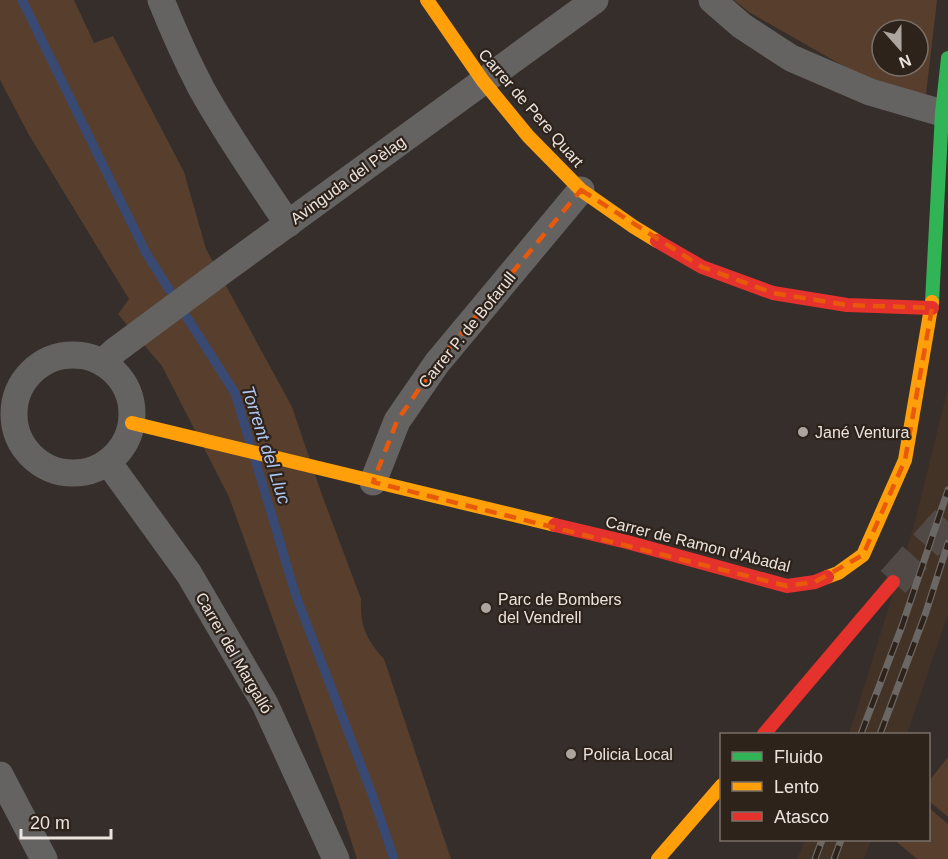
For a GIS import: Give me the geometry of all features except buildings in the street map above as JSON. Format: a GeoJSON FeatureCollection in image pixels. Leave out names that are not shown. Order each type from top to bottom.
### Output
{"type":"FeatureCollection","features":[{"type":"Feature","properties":{"kind":"street"},"geometry":{"type":"LineString","coordinates":[[161,0],[202,90],[288,224]]}},
{"type":"Feature","properties":{"kind":"street","name":"Carrer de Pere Quart"},"geometry":{"type":"LineString","coordinates":[[427,0],[483,81],[528,136],[581,190],[634,227],[702,267],[773,293],[847,305],[932,308]]}},
{"type":"Feature","properties":{"kind":"street","name":"Avinguda del Pèlag"},"geometry":{"type":"LineString","coordinates":[[103,362],[224,270],[595,0]]}},
{"type":"Feature","properties":{"kind":"street"},"geometry":{"type":"LineString","coordinates":[[712,0],[742,26],[791,58],[870,92],[942,113]]}},
{"type":"Feature","properties":{"kind":"street","name":"Carrer de Ramon d'Abadal"},"geometry":{"type":"LineString","coordinates":[[132,423],[627,542],[787,586],[815,582],[838,573],[863,555],[905,460],[932,308],[942,113],[948,58]]}},
{"type":"Feature","properties":{"kind":"street","name":"Carrer P. de Bofarull"},"geometry":{"type":"LineString","coordinates":[[373,482],[397,421],[430,373],[581,190]]}},
{"type":"Feature","properties":{"kind":"street"},"geometry":{"type":"LineString","coordinates":[[65,354],[85,355],[103,362],[123,382],[132,408],[132,423],[119,451],[108,462],[92,470],[74,473],[57,471],[41,464],[27,453],[18,438],[13,420],[14,403],[10,380],[47,360],[65,354]]}},
{"type":"Feature","properties":{"kind":"street","name":"Carrer del Margalló"},"geometry":{"type":"LineString","coordinates":[[108,462],[189,574],[265,704],[336,859]]}},
{"type":"Feature","properties":{"kind":"street"},"geometry":{"type":"LineString","coordinates":[[766,733],[893,582]]}},
{"type":"Feature","properties":{"kind":"street"},"geometry":{"type":"LineString","coordinates":[[0,775],[44,859]]}},
{"type":"Feature","properties":{"kind":"street"},"geometry":{"type":"LineString","coordinates":[[658,859],[720,786]]}},
{"type":"Feature","properties":{"kind":"highlighted area"},"geometry":{"type":"Polygon","coordinates":[[[581,190],[702,267],[773,293],[847,305],[932,308],[905,460],[863,555],[815,582],[787,586],[373,482],[397,421],[437,363],[581,190]]]}},
{"type":"Feature","properties":{"kind":"shaded area"},"geometry":{"type":"Polygon","coordinates":[[[0,0],[74,0],[94,43],[113,36],[184,172],[206,249],[292,407],[361,599],[365,632],[384,659],[451,859],[357,859],[229,497],[162,366],[118,314],[129,299],[29,135],[0,80],[0,0]]]}},
{"type":"Feature","properties":{"kind":"shaded area"},"geometry":{"type":"Polygon","coordinates":[[[734,0],[937,0],[930,60],[930,18],[870,18],[870,78],[928,78],[926,94],[875,84],[749,12],[734,0]]]}},
{"type":"Feature","properties":{"kind":"shaded area"},"geometry":{"type":"Polygon","coordinates":[[[948,388],[948,614],[907,733],[848,733],[854,719],[913,529],[948,388]]]}},
{"type":"Feature","properties":{"kind":"shaded area"},"geometry":{"type":"Polygon","coordinates":[[[948,757],[948,817],[930,802],[930,780],[948,757]]]}},
{"type":"Feature","properties":{"kind":"shaded area"},"geometry":{"type":"Polygon","coordinates":[[[930,809],[948,824],[948,859],[917,859],[897,842],[930,841],[930,809]]]}},
{"type":"Feature","properties":{"kind":"shaded area"},"geometry":{"type":"Polygon","coordinates":[[[805,841],[871,841],[864,859],[797,859],[805,841]]]}},
{"type":"Feature","properties":{"kind":"waterway","name":"Torrent del Lluc"},"geometry":{"type":"LineString","coordinates":[[22,0],[146,253],[235,393],[250,443]]}},
{"type":"Feature","properties":{"kind":"waterway","name":"Torrent del Lluc"},"geometry":{"type":"LineString","coordinates":[[255,459],[296,596],[372,794],[394,859]]}},
{"type":"Feature","properties":{"kind":"tunnel"},"geometry":{"type":"LineString","coordinates":[[893,582],[948,520]]}},
{"type":"Feature","properties":{"kind":"railway"},"geometry":{"type":"LineString","coordinates":[[861,733],[902,626],[948,490]]}},
{"type":"Feature","properties":{"kind":"railway"},"geometry":{"type":"LineString","coordinates":[[880,733],[925,615],[948,543]]}},
{"type":"Feature","properties":{"kind":"railway"},"geometry":{"type":"LineString","coordinates":[[815,859],[822,841]]}},
{"type":"Feature","properties":{"kind":"railway"},"geometry":{"type":"LineString","coordinates":[[834,859],[841,841]]}},
{"type":"Feature","properties":{"kind":"traffic: fast"},"geometry":{"type":"LineString","coordinates":[[932,302],[942,113],[948,58]]}},
{"type":"Feature","properties":{"kind":"traffic: slow"},"geometry":{"type":"LineString","coordinates":[[427,0],[483,81],[528,136],[581,190],[657,241]]}},
{"type":"Feature","properties":{"kind":"traffic: slow"},"geometry":{"type":"LineString","coordinates":[[827,577],[838,573],[863,555],[905,460],[932,302]]}},
{"type":"Feature","properties":{"kind":"traffic: slow"},"geometry":{"type":"LineString","coordinates":[[132,423],[555,525]]}},
{"type":"Feature","properties":{"kind":"traffic: slow"},"geometry":{"type":"LineString","coordinates":[[658,859],[720,787]]}},
{"type":"Feature","properties":{"kind":"traffic: jam"},"geometry":{"type":"LineString","coordinates":[[657,241],[702,267],[773,293],[847,305],[932,308]]}},
{"type":"Feature","properties":{"kind":"traffic: jam"},"geometry":{"type":"LineString","coordinates":[[555,525],[627,542],[787,586],[815,582],[827,577]]}},
{"type":"Feature","properties":{"kind":"traffic: jam"},"geometry":{"type":"LineString","coordinates":[[765,733],[893,582]]}},
{"type":"Feature","properties":{"kind":"place","name":"Jané Ventura"},"geometry":{"type":"Point","coordinates":[803,432]}},
{"type":"Feature","properties":{"kind":"place","name":"Parc de Bombers del Vendrell"},"geometry":{"type":"Point","coordinates":[486,608]}},
{"type":"Feature","properties":{"kind":"place","name":"Policia Local"},"geometry":{"type":"Point","coordinates":[571,754]}}]}
